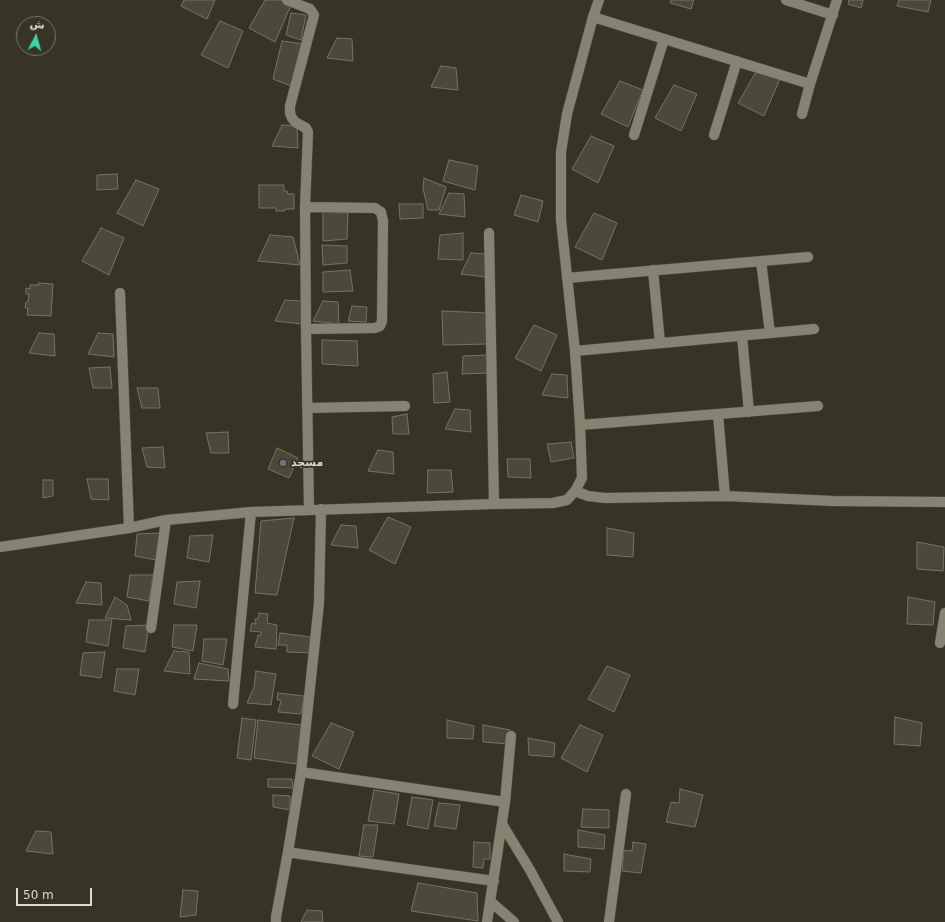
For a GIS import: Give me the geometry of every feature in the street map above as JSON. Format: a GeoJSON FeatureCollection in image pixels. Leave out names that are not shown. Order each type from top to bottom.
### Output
{"type":"FeatureCollection","features":[{"type":"Feature","properties":{"kind":"street"},"geometry":{"type":"LineString","coordinates":[[287,0],[310,8],[314,15],[290,106],[292,118],[306,128],[308,132],[305,207],[308,510]]}},
{"type":"Feature","properties":{"kind":"street"},"geometry":{"type":"LineString","coordinates":[[0,547],[129,528],[166,520],[251,512],[553,503],[567,500],[579,486],[582,478],[576,351],[561,220],[561,152],[567,114],[599,0]]}},
{"type":"Feature","properties":{"kind":"street"},"geometry":{"type":"LineString","coordinates":[[786,0],[833,15]]}},
{"type":"Feature","properties":{"kind":"street"},"geometry":{"type":"LineString","coordinates":[[802,114],[837,0]]}},
{"type":"Feature","properties":{"kind":"street"},"geometry":{"type":"LineString","coordinates":[[594,17],[810,84]]}},
{"type":"Feature","properties":{"kind":"street"},"geometry":{"type":"LineString","coordinates":[[634,135],[664,39]]}},
{"type":"Feature","properties":{"kind":"street"},"geometry":{"type":"LineString","coordinates":[[714,135],[737,61]]}},
{"type":"Feature","properties":{"kind":"street"},"geometry":{"type":"LineString","coordinates":[[305,207],[375,208],[381,212],[383,221],[382,321],[380,326],[375,328],[306,329]]}},
{"type":"Feature","properties":{"kind":"street"},"geometry":{"type":"LineString","coordinates":[[489,233],[494,504]]}},
{"type":"Feature","properties":{"kind":"street"},"geometry":{"type":"LineString","coordinates":[[567,278],[808,257]]}},
{"type":"Feature","properties":{"kind":"street"},"geometry":{"type":"LineString","coordinates":[[761,261],[770,333]]}},
{"type":"Feature","properties":{"kind":"street"},"geometry":{"type":"LineString","coordinates":[[653,270],[660,344]]}},
{"type":"Feature","properties":{"kind":"street"},"geometry":{"type":"LineString","coordinates":[[120,293],[129,528]]}},
{"type":"Feature","properties":{"kind":"street"},"geometry":{"type":"LineString","coordinates":[[576,351],[814,329]]}},
{"type":"Feature","properties":{"kind":"street"},"geometry":{"type":"LineString","coordinates":[[742,336],[749,412]]}},
{"type":"Feature","properties":{"kind":"street"},"geometry":{"type":"LineString","coordinates":[[307,408],[405,406]]}},
{"type":"Feature","properties":{"kind":"street"},"geometry":{"type":"LineString","coordinates":[[580,425],[818,406]]}},
{"type":"Feature","properties":{"kind":"street"},"geometry":{"type":"LineString","coordinates":[[718,414],[725,496]]}},
{"type":"Feature","properties":{"kind":"street"},"geometry":{"type":"LineString","coordinates":[[575,491],[588,496],[605,498],[725,496],[833,501],[945,502]]}},
{"type":"Feature","properties":{"kind":"street"},"geometry":{"type":"LineString","coordinates":[[276,922],[301,772],[319,603],[321,509]]}},
{"type":"Feature","properties":{"kind":"street"},"geometry":{"type":"LineString","coordinates":[[233,704],[251,512]]}},
{"type":"Feature","properties":{"kind":"street"},"geometry":{"type":"LineString","coordinates":[[152,628],[166,520]]}},
{"type":"Feature","properties":{"kind":"street"},"geometry":{"type":"LineString","coordinates":[[940,644],[945,613]]}},
{"type":"Feature","properties":{"kind":"street"},"geometry":{"type":"LineString","coordinates":[[487,922],[505,802],[511,736]]}},
{"type":"Feature","properties":{"kind":"street"},"geometry":{"type":"LineString","coordinates":[[301,772],[505,802]]}},
{"type":"Feature","properties":{"kind":"street"},"geometry":{"type":"LineString","coordinates":[[609,922],[626,794]]}},
{"type":"Feature","properties":{"kind":"street"},"geometry":{"type":"LineString","coordinates":[[502,824],[530,870],[558,922]]}},
{"type":"Feature","properties":{"kind":"street"},"geometry":{"type":"LineString","coordinates":[[288,852],[494,881]]}},
{"type":"Feature","properties":{"kind":"street"},"geometry":{"type":"LineString","coordinates":[[491,902],[514,922]]}},
{"type":"Feature","properties":{"kind":"building"},"geometry":{"type":"Polygon","coordinates":[[[184,0],[215,0],[207,19],[181,6],[184,0]]]}},
{"type":"Feature","properties":{"kind":"building"},"geometry":{"type":"Polygon","coordinates":[[[265,0],[280,0],[291,5],[275,42],[249,28],[265,0]]]}},
{"type":"Feature","properties":{"kind":"building"},"geometry":{"type":"Polygon","coordinates":[[[671,0],[694,0],[691,9],[670,3],[671,0]]]}},
{"type":"Feature","properties":{"kind":"building"},"geometry":{"type":"Polygon","coordinates":[[[849,0],[863,0],[861,8],[848,4],[849,0]]]}},
{"type":"Feature","properties":{"kind":"building"},"geometry":{"type":"Polygon","coordinates":[[[899,0],[931,0],[928,12],[897,6],[899,0]]]}},
{"type":"Feature","properties":{"kind":"building"},"geometry":{"type":"Polygon","coordinates":[[[291,13],[306,15],[301,40],[286,35],[291,13]]]}},
{"type":"Feature","properties":{"kind":"building"},"geometry":{"type":"Polygon","coordinates":[[[220,21],[243,31],[228,68],[201,55],[220,21]]]}},
{"type":"Feature","properties":{"kind":"building"},"geometry":{"type":"Polygon","coordinates":[[[337,38],[352,39],[353,61],[327,58],[337,38]]]}},
{"type":"Feature","properties":{"kind":"building"},"geometry":{"type":"Polygon","coordinates":[[[282,41],[304,44],[291,86],[273,79],[282,41]]]}},
{"type":"Feature","properties":{"kind":"building"},"geometry":{"type":"Polygon","coordinates":[[[441,66],[456,68],[458,90],[431,87],[441,66]]]}},
{"type":"Feature","properties":{"kind":"building"},"geometry":{"type":"Polygon","coordinates":[[[757,70],[780,79],[764,116],[738,103],[757,70]]]}},
{"type":"Feature","properties":{"kind":"building"},"geometry":{"type":"Polygon","coordinates":[[[620,81],[643,90],[628,127],[601,114],[620,81]]]}},
{"type":"Feature","properties":{"kind":"building"},"geometry":{"type":"Polygon","coordinates":[[[674,85],[697,94],[681,131],[655,118],[674,85]]]}},
{"type":"Feature","properties":{"kind":"building"},"geometry":{"type":"Polygon","coordinates":[[[282,125],[297,126],[298,148],[272,146],[282,125]]]}},
{"type":"Feature","properties":{"kind":"building"},"geometry":{"type":"Polygon","coordinates":[[[591,136],[614,146],[598,183],[572,169],[591,136]]]}},
{"type":"Feature","properties":{"kind":"building"},"geometry":{"type":"Polygon","coordinates":[[[449,160],[478,166],[475,190],[443,181],[449,160]]]}},
{"type":"Feature","properties":{"kind":"building"},"geometry":{"type":"Polygon","coordinates":[[[117,174],[118,189],[97,190],[97,175],[117,174]]]}},
{"type":"Feature","properties":{"kind":"building"},"geometry":{"type":"Polygon","coordinates":[[[424,178],[446,187],[439,210],[428,210],[423,188],[424,178]]]}},
{"type":"Feature","properties":{"kind":"building"},"geometry":{"type":"Polygon","coordinates":[[[136,180],[159,189],[143,226],[117,213],[136,180]]]}},
{"type":"Feature","properties":{"kind":"building"},"geometry":{"type":"Polygon","coordinates":[[[259,185],[284,185],[284,191],[287,191],[288,194],[294,194],[294,209],[276,211],[276,208],[259,208],[259,185]]]}},
{"type":"Feature","properties":{"kind":"building"},"geometry":{"type":"Polygon","coordinates":[[[449,193],[464,194],[465,217],[439,214],[449,193]]]}},
{"type":"Feature","properties":{"kind":"building"},"geometry":{"type":"Polygon","coordinates":[[[521,195],[543,201],[538,222],[514,215],[521,195]]]}},
{"type":"Feature","properties":{"kind":"building"},"geometry":{"type":"Polygon","coordinates":[[[399,204],[423,204],[423,218],[400,219],[399,204]]]}},
{"type":"Feature","properties":{"kind":"building"},"geometry":{"type":"Polygon","coordinates":[[[323,212],[348,213],[347,239],[323,241],[323,212]]]}},
{"type":"Feature","properties":{"kind":"building"},"geometry":{"type":"Polygon","coordinates":[[[594,213],[617,223],[602,260],[575,247],[594,213]]]}},
{"type":"Feature","properties":{"kind":"building"},"geometry":{"type":"Polygon","coordinates":[[[101,228],[124,238],[109,275],[82,261],[101,228]]]}},
{"type":"Feature","properties":{"kind":"building"},"geometry":{"type":"Polygon","coordinates":[[[463,233],[463,260],[438,259],[440,235],[463,233]]]}},
{"type":"Feature","properties":{"kind":"building"},"geometry":{"type":"Polygon","coordinates":[[[270,235],[293,237],[300,265],[258,261],[270,235]]]}},
{"type":"Feature","properties":{"kind":"building"},"geometry":{"type":"Polygon","coordinates":[[[322,245],[347,246],[347,263],[323,265],[322,245]]]}},
{"type":"Feature","properties":{"kind":"building"},"geometry":{"type":"Polygon","coordinates":[[[471,253],[486,254],[487,277],[461,274],[471,253]]]}},
{"type":"Feature","properties":{"kind":"building"},"geometry":{"type":"Polygon","coordinates":[[[350,270],[353,291],[323,292],[323,272],[350,270]]]}},
{"type":"Feature","properties":{"kind":"building"},"geometry":{"type":"Polygon","coordinates":[[[39,283],[53,284],[51,316],[27,315],[28,308],[25,308],[26,302],[28,302],[29,294],[26,294],[26,288],[30,289],[30,285],[39,285],[39,283]]]}},
{"type":"Feature","properties":{"kind":"building"},"geometry":{"type":"Polygon","coordinates":[[[285,300],[301,301],[302,324],[275,321],[285,300]]]}},
{"type":"Feature","properties":{"kind":"building"},"geometry":{"type":"Polygon","coordinates":[[[323,301],[338,302],[339,324],[313,321],[323,301]]]}},
{"type":"Feature","properties":{"kind":"building"},"geometry":{"type":"Polygon","coordinates":[[[352,306],[367,307],[366,322],[348,321],[352,306]]]}},
{"type":"Feature","properties":{"kind":"building"},"geometry":{"type":"Polygon","coordinates":[[[442,311],[488,313],[487,344],[443,345],[442,311]]]}},
{"type":"Feature","properties":{"kind":"building"},"geometry":{"type":"Polygon","coordinates":[[[534,325],[557,335],[541,371],[515,358],[534,325]]]}},
{"type":"Feature","properties":{"kind":"building"},"geometry":{"type":"Polygon","coordinates":[[[39,333],[54,334],[55,356],[29,353],[39,333]]]}},
{"type":"Feature","properties":{"kind":"building"},"geometry":{"type":"Polygon","coordinates":[[[98,333],[113,334],[114,357],[88,354],[98,333]]]}},
{"type":"Feature","properties":{"kind":"building"},"geometry":{"type":"Polygon","coordinates":[[[322,340],[357,341],[358,366],[322,364],[322,340]]]}},
{"type":"Feature","properties":{"kind":"building"},"geometry":{"type":"Polygon","coordinates":[[[488,355],[488,373],[462,374],[463,356],[488,355]]]}},
{"type":"Feature","properties":{"kind":"building"},"geometry":{"type":"Polygon","coordinates":[[[110,367],[112,388],[93,388],[89,368],[110,367]]]}},
{"type":"Feature","properties":{"kind":"building"},"geometry":{"type":"Polygon","coordinates":[[[447,372],[450,402],[434,403],[433,374],[447,372]]]}},
{"type":"Feature","properties":{"kind":"building"},"geometry":{"type":"Polygon","coordinates":[[[552,374],[567,375],[568,398],[542,395],[552,374]]]}},
{"type":"Feature","properties":{"kind":"building"},"geometry":{"type":"Polygon","coordinates":[[[137,388],[158,388],[160,408],[142,408],[137,388]]]}},
{"type":"Feature","properties":{"kind":"building"},"geometry":{"type":"Polygon","coordinates":[[[455,409],[470,410],[471,432],[445,429],[455,409]]]}},
{"type":"Feature","properties":{"kind":"building"},"geometry":{"type":"Polygon","coordinates":[[[407,414],[409,434],[393,434],[392,417],[407,414]]]}},
{"type":"Feature","properties":{"kind":"building"},"geometry":{"type":"Polygon","coordinates":[[[228,432],[229,453],[211,453],[206,433],[228,432]]]}},
{"type":"Feature","properties":{"kind":"building"},"geometry":{"type":"Polygon","coordinates":[[[571,442],[574,458],[551,462],[547,444],[571,442]]]}},
{"type":"Feature","properties":{"kind":"building"},"geometry":{"type":"Polygon","coordinates":[[[163,447],[165,468],[147,467],[142,448],[163,447]]]}},
{"type":"Feature","properties":{"kind":"building","name":"مسجد"},"geometry":{"type":"Polygon","coordinates":[[[277,448],[298,458],[289,478],[268,469],[277,448]]]}},
{"type":"Feature","properties":{"kind":"building"},"geometry":{"type":"Polygon","coordinates":[[[378,450],[393,452],[394,474],[368,471],[378,450]]]}},
{"type":"Feature","properties":{"kind":"building"},"geometry":{"type":"Polygon","coordinates":[[[507,459],[530,459],[531,478],[508,477],[507,459]]]}},
{"type":"Feature","properties":{"kind":"building"},"geometry":{"type":"Polygon","coordinates":[[[428,470],[451,470],[453,492],[427,493],[428,470]]]}},
{"type":"Feature","properties":{"kind":"building"},"geometry":{"type":"Polygon","coordinates":[[[87,479],[108,479],[109,500],[91,499],[87,479]]]}},
{"type":"Feature","properties":{"kind":"building"},"geometry":{"type":"Polygon","coordinates":[[[43,480],[53,480],[53,496],[43,498],[43,480]]]}},
{"type":"Feature","properties":{"kind":"building"},"geometry":{"type":"Polygon","coordinates":[[[388,517],[411,527],[395,564],[369,550],[388,517]]]}},
{"type":"Feature","properties":{"kind":"building"},"geometry":{"type":"Polygon","coordinates":[[[294,518],[277,595],[255,593],[261,521],[294,518]]]}},
{"type":"Feature","properties":{"kind":"building"},"geometry":{"type":"Polygon","coordinates":[[[341,525],[356,526],[358,548],[331,545],[341,525]]]}},
{"type":"Feature","properties":{"kind":"building"},"geometry":{"type":"Polygon","coordinates":[[[607,528],[634,533],[633,557],[607,555],[607,528]]]}},
{"type":"Feature","properties":{"kind":"building"},"geometry":{"type":"Polygon","coordinates":[[[160,533],[156,560],[135,556],[137,534],[160,533]]]}},
{"type":"Feature","properties":{"kind":"building"},"geometry":{"type":"Polygon","coordinates":[[[213,535],[209,562],[187,558],[190,536],[213,535]]]}},
{"type":"Feature","properties":{"kind":"building"},"geometry":{"type":"Polygon","coordinates":[[[917,542],[944,547],[943,571],[917,569],[917,542]]]}},
{"type":"Feature","properties":{"kind":"building"},"geometry":{"type":"Polygon","coordinates":[[[130,575],[153,575],[149,601],[127,597],[130,575]]]}},
{"type":"Feature","properties":{"kind":"building"},"geometry":{"type":"Polygon","coordinates":[[[200,581],[196,608],[174,604],[177,582],[200,581]]]}},
{"type":"Feature","properties":{"kind":"building"},"geometry":{"type":"Polygon","coordinates":[[[86,582],[101,583],[102,605],[76,603],[86,582]]]}},
{"type":"Feature","properties":{"kind":"building"},"geometry":{"type":"Polygon","coordinates":[[[115,597],[127,605],[131,620],[105,618],[115,597]]]}},
{"type":"Feature","properties":{"kind":"building"},"geometry":{"type":"Polygon","coordinates":[[[908,597],[935,602],[933,625],[907,624],[908,597]]]}},
{"type":"Feature","properties":{"kind":"building"},"geometry":{"type":"Polygon","coordinates":[[[259,613],[268,614],[267,623],[277,625],[276,649],[255,647],[258,635],[261,635],[261,632],[250,631],[252,623],[256,624],[255,619],[258,619],[259,613]]]}},
{"type":"Feature","properties":{"kind":"building"},"geometry":{"type":"Polygon","coordinates":[[[89,620],[112,620],[108,646],[86,642],[89,620]]]}},
{"type":"Feature","properties":{"kind":"building"},"geometry":{"type":"Polygon","coordinates":[[[149,625],[145,652],[123,648],[126,626],[149,625]]]}},
{"type":"Feature","properties":{"kind":"building"},"geometry":{"type":"Polygon","coordinates":[[[174,625],[197,625],[193,651],[172,647],[174,625]]]}},
{"type":"Feature","properties":{"kind":"building"},"geometry":{"type":"Polygon","coordinates":[[[280,633],[311,637],[311,653],[287,652],[287,645],[278,645],[280,633]]]}},
{"type":"Feature","properties":{"kind":"building"},"geometry":{"type":"Polygon","coordinates":[[[204,639],[227,639],[223,665],[202,661],[204,639]]]}},
{"type":"Feature","properties":{"kind":"building"},"geometry":{"type":"Polygon","coordinates":[[[174,651],[189,652],[190,674],[164,671],[174,651]]]}},
{"type":"Feature","properties":{"kind":"building"},"geometry":{"type":"Polygon","coordinates":[[[105,652],[101,678],[80,675],[83,653],[105,652]]]}},
{"type":"Feature","properties":{"kind":"building"},"geometry":{"type":"Polygon","coordinates":[[[199,663],[228,669],[229,681],[194,679],[199,663]]]}},
{"type":"Feature","properties":{"kind":"building"},"geometry":{"type":"Polygon","coordinates":[[[607,666],[630,675],[614,712],[588,699],[607,666]]]}},
{"type":"Feature","properties":{"kind":"building"},"geometry":{"type":"Polygon","coordinates":[[[117,669],[139,669],[135,695],[114,691],[117,669]]]}},
{"type":"Feature","properties":{"kind":"building"},"geometry":{"type":"Polygon","coordinates":[[[256,671],[276,674],[271,705],[247,703],[254,687],[256,671]]]}},
{"type":"Feature","properties":{"kind":"building"},"geometry":{"type":"Polygon","coordinates":[[[278,693],[304,696],[301,714],[278,712],[281,701],[277,699],[278,693]]]}},
{"type":"Feature","properties":{"kind":"building"},"geometry":{"type":"Polygon","coordinates":[[[895,717],[922,723],[920,746],[894,744],[895,717]]]}},
{"type":"Feature","properties":{"kind":"building"},"geometry":{"type":"Polygon","coordinates":[[[242,718],[256,720],[251,760],[237,758],[242,718]]]}},
{"type":"Feature","properties":{"kind":"building"},"geometry":{"type":"Polygon","coordinates":[[[258,720],[302,725],[297,764],[254,758],[258,720]]]}},
{"type":"Feature","properties":{"kind":"building"},"geometry":{"type":"Polygon","coordinates":[[[447,720],[474,726],[473,739],[447,738],[447,720]]]}},
{"type":"Feature","properties":{"kind":"building"},"geometry":{"type":"Polygon","coordinates":[[[331,723],[354,732],[339,769],[312,756],[331,723]]]}},
{"type":"Feature","properties":{"kind":"building"},"geometry":{"type":"Polygon","coordinates":[[[483,725],[510,730],[509,744],[483,742],[483,725]]]}},
{"type":"Feature","properties":{"kind":"building"},"geometry":{"type":"Polygon","coordinates":[[[580,725],[603,735],[587,772],[561,758],[580,725]]]}},
{"type":"Feature","properties":{"kind":"building"},"geometry":{"type":"Polygon","coordinates":[[[528,738],[555,743],[554,757],[529,755],[528,738]]]}},
{"type":"Feature","properties":{"kind":"building"},"geometry":{"type":"Polygon","coordinates":[[[268,779],[292,779],[293,788],[268,787],[268,779]]]}},
{"type":"Feature","properties":{"kind":"building"},"geometry":{"type":"Polygon","coordinates":[[[680,789],[703,795],[695,827],[666,822],[671,802],[679,803],[680,789]]]}},
{"type":"Feature","properties":{"kind":"building"},"geometry":{"type":"Polygon","coordinates":[[[374,790],[399,794],[394,824],[368,821],[374,790]]]}},
{"type":"Feature","properties":{"kind":"building"},"geometry":{"type":"Polygon","coordinates":[[[273,795],[290,796],[290,810],[273,807],[273,795]]]}},
{"type":"Feature","properties":{"kind":"building"},"geometry":{"type":"Polygon","coordinates":[[[412,797],[433,800],[428,829],[407,825],[412,797]]]}},
{"type":"Feature","properties":{"kind":"building"},"geometry":{"type":"Polygon","coordinates":[[[439,803],[460,805],[456,829],[434,826],[439,803]]]}},
{"type":"Feature","properties":{"kind":"building"},"geometry":{"type":"Polygon","coordinates":[[[583,809],[609,810],[609,828],[581,827],[583,809]]]}},
{"type":"Feature","properties":{"kind":"building"},"geometry":{"type":"Polygon","coordinates":[[[364,825],[378,825],[373,857],[359,856],[364,825]]]}},
{"type":"Feature","properties":{"kind":"building"},"geometry":{"type":"Polygon","coordinates":[[[578,830],[605,835],[604,849],[578,847],[578,830]]]}},
{"type":"Feature","properties":{"kind":"building"},"geometry":{"type":"Polygon","coordinates":[[[36,831],[51,832],[53,854],[26,851],[36,831]]]}},
{"type":"Feature","properties":{"kind":"building"},"geometry":{"type":"Polygon","coordinates":[[[474,842],[490,843],[490,859],[484,859],[483,868],[473,867],[474,842]]]}},
{"type":"Feature","properties":{"kind":"building"},"geometry":{"type":"Polygon","coordinates":[[[633,842],[646,844],[641,873],[622,871],[624,850],[632,851],[633,842]]]}},
{"type":"Feature","properties":{"kind":"building"},"geometry":{"type":"Polygon","coordinates":[[[564,854],[591,859],[590,872],[564,871],[564,854]]]}},
{"type":"Feature","properties":{"kind":"building"},"geometry":{"type":"Polygon","coordinates":[[[418,883],[477,893],[478,921],[411,911],[418,883]]]}},
{"type":"Feature","properties":{"kind":"building"},"geometry":{"type":"Polygon","coordinates":[[[183,890],[198,891],[196,915],[180,917],[183,890]]]}},
{"type":"Feature","properties":{"kind":"building"},"geometry":{"type":"Polygon","coordinates":[[[307,910],[322,911],[323,922],[301,922],[307,910]]]}},
{"type":"Feature","properties":{"kind":"place","name":"مسجد"},"geometry":{"type":"Point","coordinates":[283,463]}}]}
